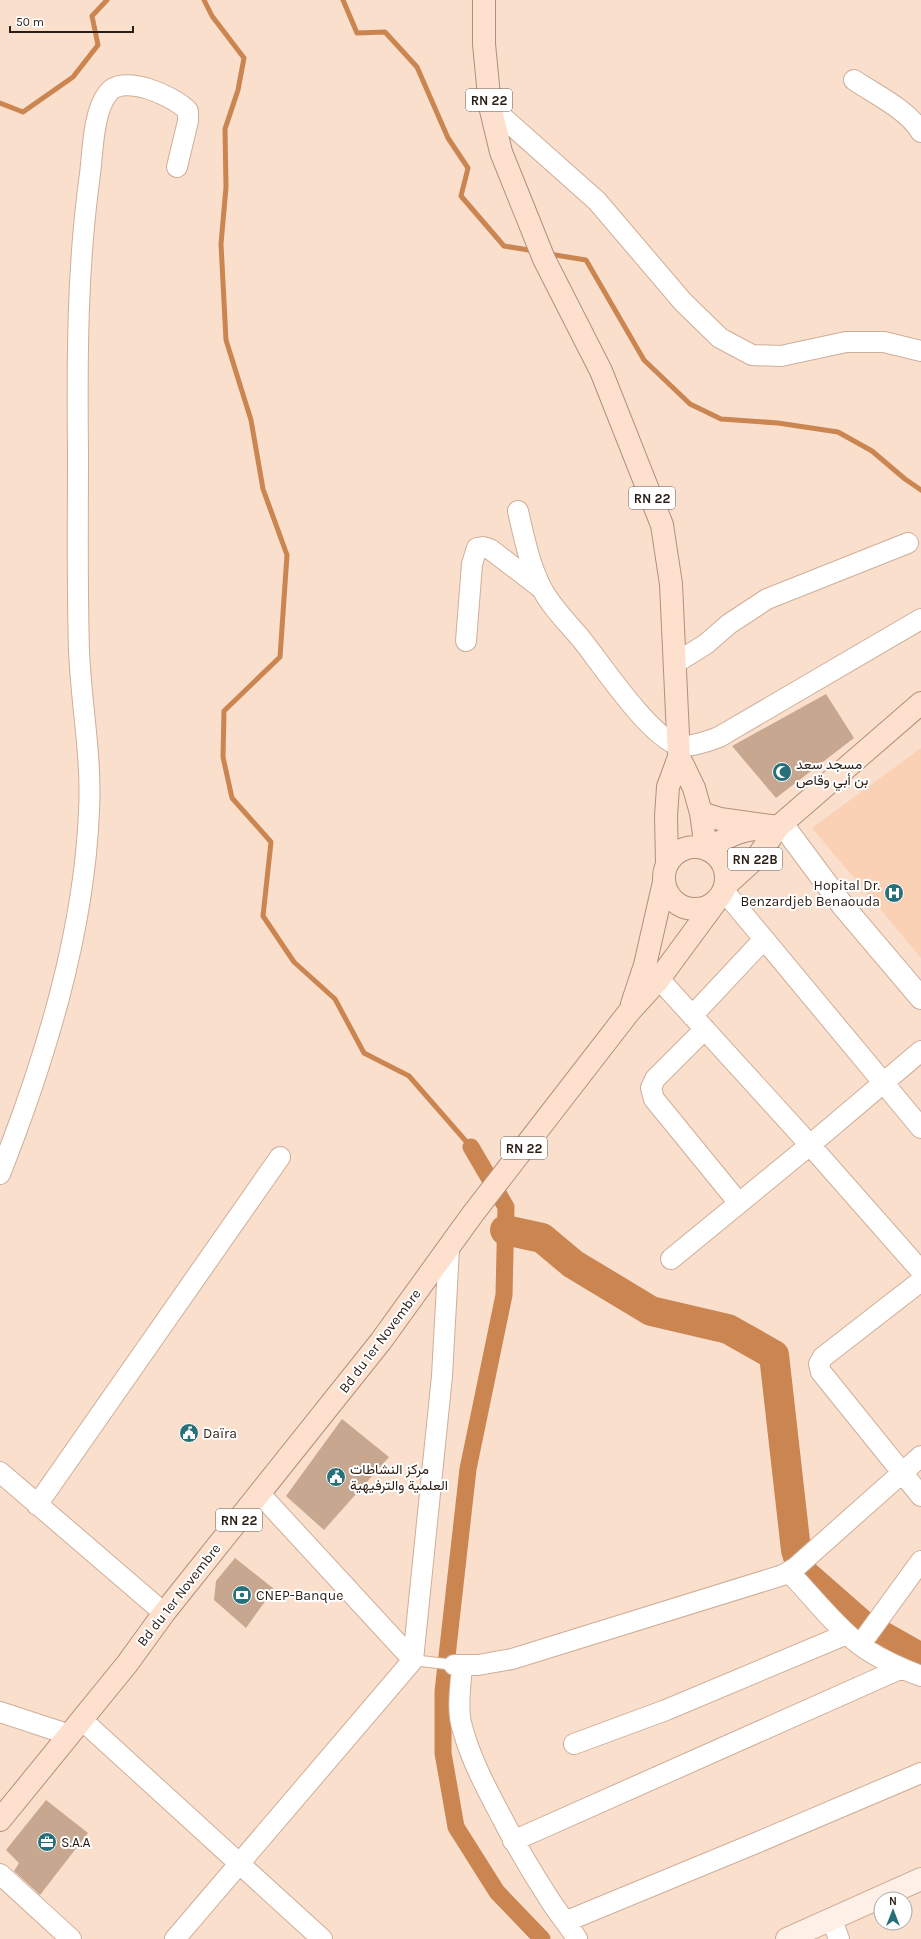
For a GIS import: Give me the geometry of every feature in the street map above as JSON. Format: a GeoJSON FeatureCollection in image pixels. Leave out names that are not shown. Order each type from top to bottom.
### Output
{"type":"FeatureCollection","features":[{"type":"Feature","properties":{"kind":"main road","name":"RN 22"},"geometry":{"type":"LineString","coordinates":[[484,0],[484,44],[490,106],[501,152],[544,259],[601,371],[662,525],[671,584],[679,751],[694,788],[701,813],[707,849]]}},
{"type":"Feature","properties":{"kind":"main road","name":"RN 22B"},"geometry":{"type":"LineString","coordinates":[[722,893],[758,856],[780,826],[921,703]]}},
{"type":"Feature","properties":{"kind":"main road","name":"RN 22"},"geometry":{"type":"LineString","coordinates":[[629,1012],[645,965],[665,873],[668,787],[679,751]]}},
{"type":"Feature","properties":{"kind":"main road"},"geometry":{"type":"LineString","coordinates":[[701,813],[720,819],[780,826]]}},
{"type":"Feature","properties":{"kind":"main road","name":"RN 22B"},"geometry":{"type":"LineString","coordinates":[[707,849],[730,835],[745,829],[780,826]]}},
{"type":"Feature","properties":{"kind":"main road"},"geometry":{"type":"LineString","coordinates":[[688,848],[707,849],[717,856],[723,864],[726,874],[722,893],[697,910],[678,905],[671,899],[666,890],[665,873],[677,853],[688,848]]}},
{"type":"Feature","properties":{"kind":"main road","name":"RN 22"},"geometry":{"type":"LineString","coordinates":[[629,1012],[659,979],[722,893]]}},
{"type":"Feature","properties":{"kind":"main road","name":"Bd du 1er Novembre"},"geometry":{"type":"LineString","coordinates":[[0,1820],[76,1727],[164,1613],[381,1341],[449,1249],[472,1215],[629,1012]]}},
{"type":"Feature","properties":{"kind":"main road"},"geometry":{"type":"LineString","coordinates":[[787,1939],[835,1929],[921,1879]]}},
{"type":"Feature","properties":{"kind":"street"},"geometry":{"type":"LineString","coordinates":[[854,80],[906,115],[916,124],[921,132]]}},
{"type":"Feature","properties":{"kind":"street"},"geometry":{"type":"LineString","coordinates":[[0,1174],[16,1132],[62,988],[84,878],[90,809],[88,733],[79,653],[77,396],[79,300],[83,226],[99,110],[109,91],[118,86],[131,85],[149,89],[182,104],[188,111],[188,121],[177,167]]}},
{"type":"Feature","properties":{"kind":"street"},"geometry":{"type":"LineString","coordinates":[[490,106],[597,201],[683,302],[720,338],[752,355],[781,356],[846,342],[884,342],[921,351]]}},
{"type":"Feature","properties":{"kind":"street"},"geometry":{"type":"LineString","coordinates":[[518,511],[531,563],[541,588],[560,615],[634,706],[654,729],[679,751],[719,737],[921,619]]}},
{"type":"Feature","properties":{"kind":"street"},"geometry":{"type":"LineString","coordinates":[[674,664],[706,644],[729,624],[767,599],[908,543]]}},
{"type":"Feature","properties":{"kind":"street"},"geometry":{"type":"LineString","coordinates":[[466,641],[472,564],[477,548],[482,546],[490,549],[541,588]]}},
{"type":"Feature","properties":{"kind":"street"},"geometry":{"type":"LineString","coordinates":[[780,826],[843,906],[919,993]]}},
{"type":"Feature","properties":{"kind":"street"},"geometry":{"type":"LineString","coordinates":[[722,893],[764,938],[921,1128]]}},
{"type":"Feature","properties":{"kind":"street"},"geometry":{"type":"LineString","coordinates":[[738,1202],[654,1099],[651,1088],[655,1079],[764,938]]}},
{"type":"Feature","properties":{"kind":"street"},"geometry":{"type":"LineString","coordinates":[[659,979],[810,1145],[921,1271]]}},
{"type":"Feature","properties":{"kind":"street"},"geometry":{"type":"LineString","coordinates":[[670,1259],[738,1202],[810,1145],[882,1082],[921,1051]]}},
{"type":"Feature","properties":{"kind":"street"},"geometry":{"type":"LineString","coordinates":[[38,1504],[280,1157]]}},
{"type":"Feature","properties":{"kind":"street"},"geometry":{"type":"LineString","coordinates":[[175,1939],[413,1660],[442,1376],[449,1249]]}},
{"type":"Feature","properties":{"kind":"street"},"geometry":{"type":"LineString","coordinates":[[921,1281],[823,1357],[819,1364],[821,1372],[921,1496]]}},
{"type":"Feature","properties":{"kind":"street"},"geometry":{"type":"LineString","coordinates":[[577,1939],[567,1921],[561,1916],[547,1896],[513,1841],[487,1790],[471,1752],[461,1722],[458,1665],[496,1663],[512,1659],[774,1579],[796,1566],[921,1456]]}},
{"type":"Feature","properties":{"kind":"street"},"geometry":{"type":"LineString","coordinates":[[0,1472],[164,1613]]}},
{"type":"Feature","properties":{"kind":"street"},"geometry":{"type":"LineString","coordinates":[[260,1494],[413,1660]]}},
{"type":"Feature","properties":{"kind":"street"},"geometry":{"type":"LineString","coordinates":[[574,1744],[863,1635],[921,1561]]}},
{"type":"Feature","properties":{"kind":"street"},"geometry":{"type":"LineString","coordinates":[[796,1566],[863,1635],[878,1657],[921,1676]]}},
{"type":"Feature","properties":{"kind":"street"},"geometry":{"type":"LineString","coordinates":[[513,1841],[902,1668]]}},
{"type":"Feature","properties":{"kind":"street"},"geometry":{"type":"LineString","coordinates":[[0,1712],[76,1727],[240,1864],[322,1939]]}},
{"type":"Feature","properties":{"kind":"street"},"geometry":{"type":"LineString","coordinates":[[567,1921],[921,1773]]}},
{"type":"Feature","properties":{"kind":"street"},"geometry":{"type":"LineString","coordinates":[[0,1874],[71,1939]]}},
{"type":"Feature","properties":{"kind":"lane"},"geometry":{"type":"LineString","coordinates":[[413,1660],[458,1665]]}},
{"type":"Feature","properties":{"kind":"shaded area","name":"Hopital Dr. Benzardjeb Benaouda"},"geometry":{"type":"Polygon","coordinates":[[[921,748],[921,958],[812,828],[921,748]]]}},
{"type":"Feature","properties":{"kind":"building","name":"مسجد سعد بن أبي وقاص"},"geometry":{"type":"Polygon","coordinates":[[[826,694],[854,738],[776,798],[732,746],[826,694]]]}},
{"type":"Feature","properties":{"kind":"building","name":"مركز النشاطات العلمية والترفيهية"},"geometry":{"type":"Polygon","coordinates":[[[342,1419],[389,1457],[324,1530],[286,1496],[342,1419]]]}},
{"type":"Feature","properties":{"kind":"building","name":"CNEP-Banque"},"geometry":{"type":"Polygon","coordinates":[[[235,1558],[274,1589],[246,1628],[214,1600],[216,1581],[235,1558]]]}},
{"type":"Feature","properties":{"kind":"building","name":"S.A.A"},"geometry":{"type":"Polygon","coordinates":[[[46,1800],[88,1833],[40,1895],[14,1871],[19,1863],[6,1850],[46,1800]]]}},
{"type":"Feature","properties":{"kind":"waterway"},"geometry":{"type":"LineString","coordinates":[[0,103],[23,112],[73,77],[98,45],[92,16],[107,0]]}},
{"type":"Feature","properties":{"kind":"waterway"},"geometry":{"type":"LineString","coordinates":[[204,0],[212,16],[244,58],[238,90],[225,129],[226,187],[221,244],[226,340],[251,420],[263,489],[287,555],[280,657],[224,711],[223,757],[232,798],[271,842],[263,916],[294,962],[335,999],[364,1053],[409,1076],[471,1147]]}},
{"type":"Feature","properties":{"kind":"waterway"},"geometry":{"type":"LineString","coordinates":[[343,0],[357,33],[385,32],[417,67],[448,138],[468,168],[461,196],[504,246],[535,251]]}},
{"type":"Feature","properties":{"kind":"waterway"},"geometry":{"type":"LineString","coordinates":[[549,254],[586,260],[644,360],[690,404],[721,419],[778,423],[838,432],[872,451],[905,479],[921,490]]}},
{"type":"Feature","properties":{"kind":"waterway"},"geometry":{"type":"LineString","coordinates":[[471,1147],[506,1207],[504,1295],[468,1469],[443,1692],[443,1753],[456,1827],[497,1892],[542,1939]]}},
{"type":"Feature","properties":{"kind":"waterway"},"geometry":{"type":"LineString","coordinates":[[505,1230],[542,1238],[573,1264],[651,1311],[728,1329],[774,1355],[796,1550],[803,1573],[861,1624],[921,1658]]}},
{"type":"Feature","properties":{"kind":"place","name":"مسجد سعد بن أبي وقاص"},"geometry":{"type":"Point","coordinates":[782,772]}},
{"type":"Feature","properties":{"kind":"place","name":"Hopital Dr. Benzardjeb Benaouda"},"geometry":{"type":"Point","coordinates":[894,893]}},
{"type":"Feature","properties":{"kind":"place","name":"Daïra"},"geometry":{"type":"Point","coordinates":[189,1433]}},
{"type":"Feature","properties":{"kind":"place","name":"مركز النشاطات العلمية والترفيهية"},"geometry":{"type":"Point","coordinates":[336,1477]}},
{"type":"Feature","properties":{"kind":"place","name":"CNEP-Banque"},"geometry":{"type":"Point","coordinates":[242,1595]}},
{"type":"Feature","properties":{"kind":"place","name":"S.A.A"},"geometry":{"type":"Point","coordinates":[47,1842]}}]}
